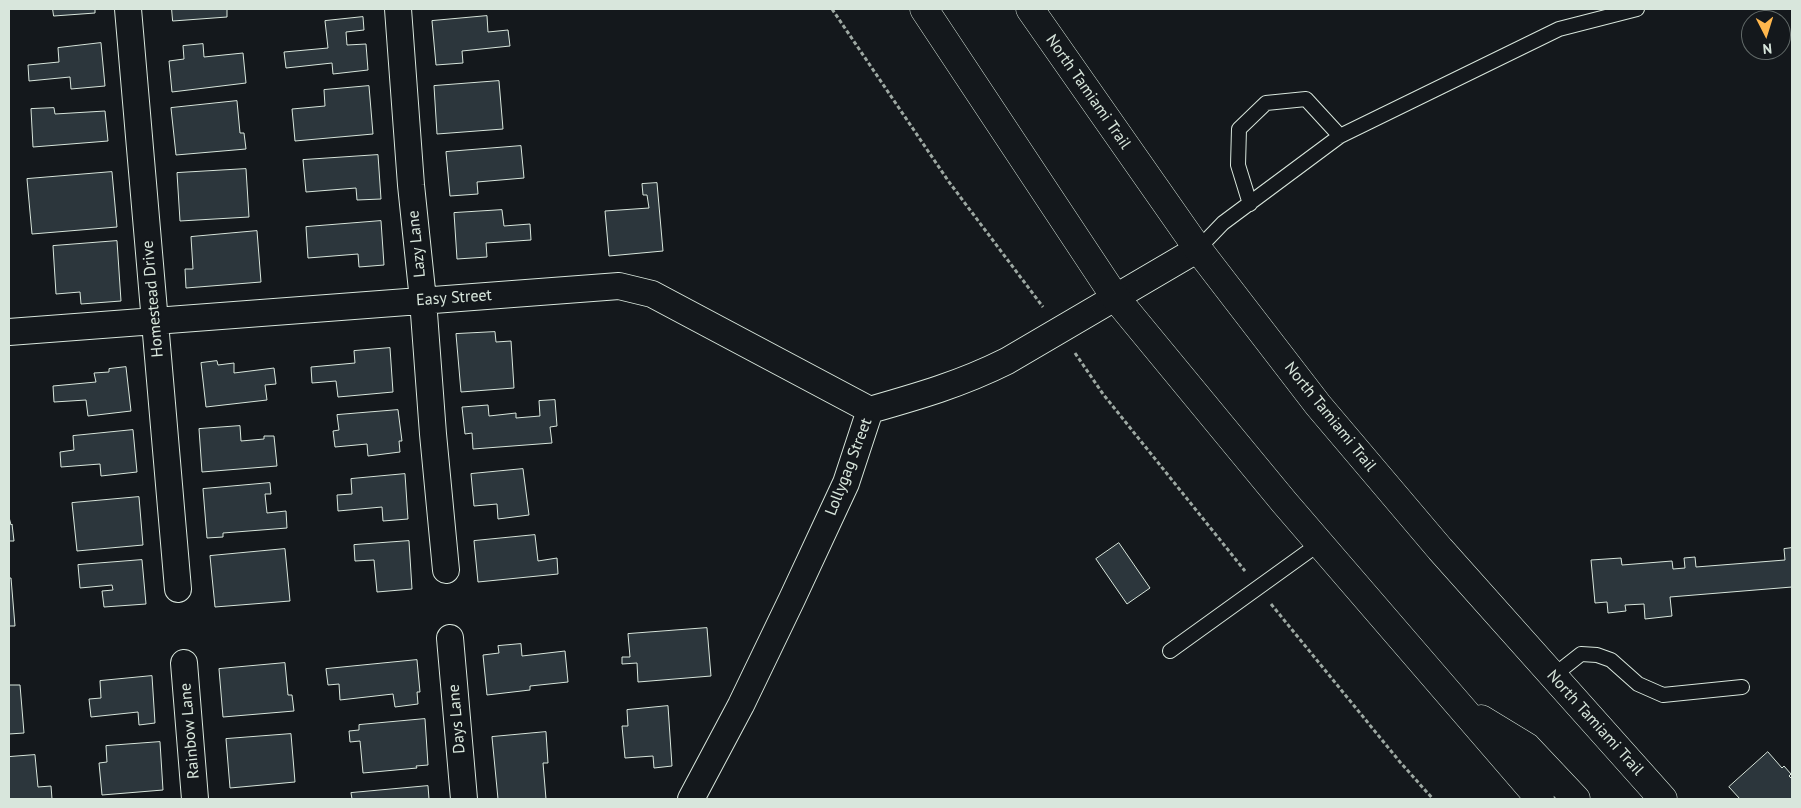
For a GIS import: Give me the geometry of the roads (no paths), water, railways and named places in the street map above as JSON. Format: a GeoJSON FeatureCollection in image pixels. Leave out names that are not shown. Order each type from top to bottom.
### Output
{"type":"FeatureCollection","features":[{"type":"Feature","properties":{"kind":"main road"},"geometry":{"type":"LineString","coordinates":[[924,9],[1115,297],[1320,543],[1540,799]]}},
{"type":"Feature","properties":{"kind":"main road","name":"North Tamiami Trail"},"geometry":{"type":"LineString","coordinates":[[1030,9],[1198,249],[1318,405],[1440,549],[1663,799]]}},
{"type":"Feature","properties":{"kind":"main road"},"geometry":{"type":"LineString","coordinates":[[1460,707],[1527,747],[1576,799]]}},
{"type":"Feature","properties":{"kind":"street","name":"Homestead Drive"},"geometry":{"type":"LineString","coordinates":[[128,9],[178,589]]}},
{"type":"Feature","properties":{"kind":"street","name":"Lazy Lane"},"geometry":{"type":"LineString","coordinates":[[398,9],[411,184],[446,570]]}},
{"type":"Feature","properties":{"kind":"street","name":"Lollygag Street"},"geometry":{"type":"LineString","coordinates":[[691,799],[741,705],[846,483],[870,410],[946,388],[977,376],[1198,249]]}},
{"type":"Feature","properties":{"kind":"street","name":"Easy Street"},"geometry":{"type":"LineString","coordinates":[[9,332],[620,286],[652,294],[870,410]]}},
{"type":"Feature","properties":{"kind":"street","name":"Days Lane"},"geometry":{"type":"LineString","coordinates":[[450,638],[464,799]]}},
{"type":"Feature","properties":{"kind":"street","name":"Rainbow Lane"},"geometry":{"type":"LineString","coordinates":[[184,663],[195,799]]}},
{"type":"Feature","properties":{"kind":"lane"},"geometry":{"type":"LineString","coordinates":[[1198,249],[1223,223],[1340,136],[1559,29],[1637,9]]}},
{"type":"Feature","properties":{"kind":"lane"},"geometry":{"type":"LineString","coordinates":[[1250,204],[1238,165],[1239,129],[1266,103],[1306,99],[1340,136]]}},
{"type":"Feature","properties":{"kind":"lane"},"geometry":{"type":"LineString","coordinates":[[1170,651],[1320,543]]}},
{"type":"Feature","properties":{"kind":"lane"},"geometry":{"type":"LineString","coordinates":[[1553,676],[1581,654],[1598,655],[1611,660],[1638,684],[1662,695],[1742,687]]}}]}
